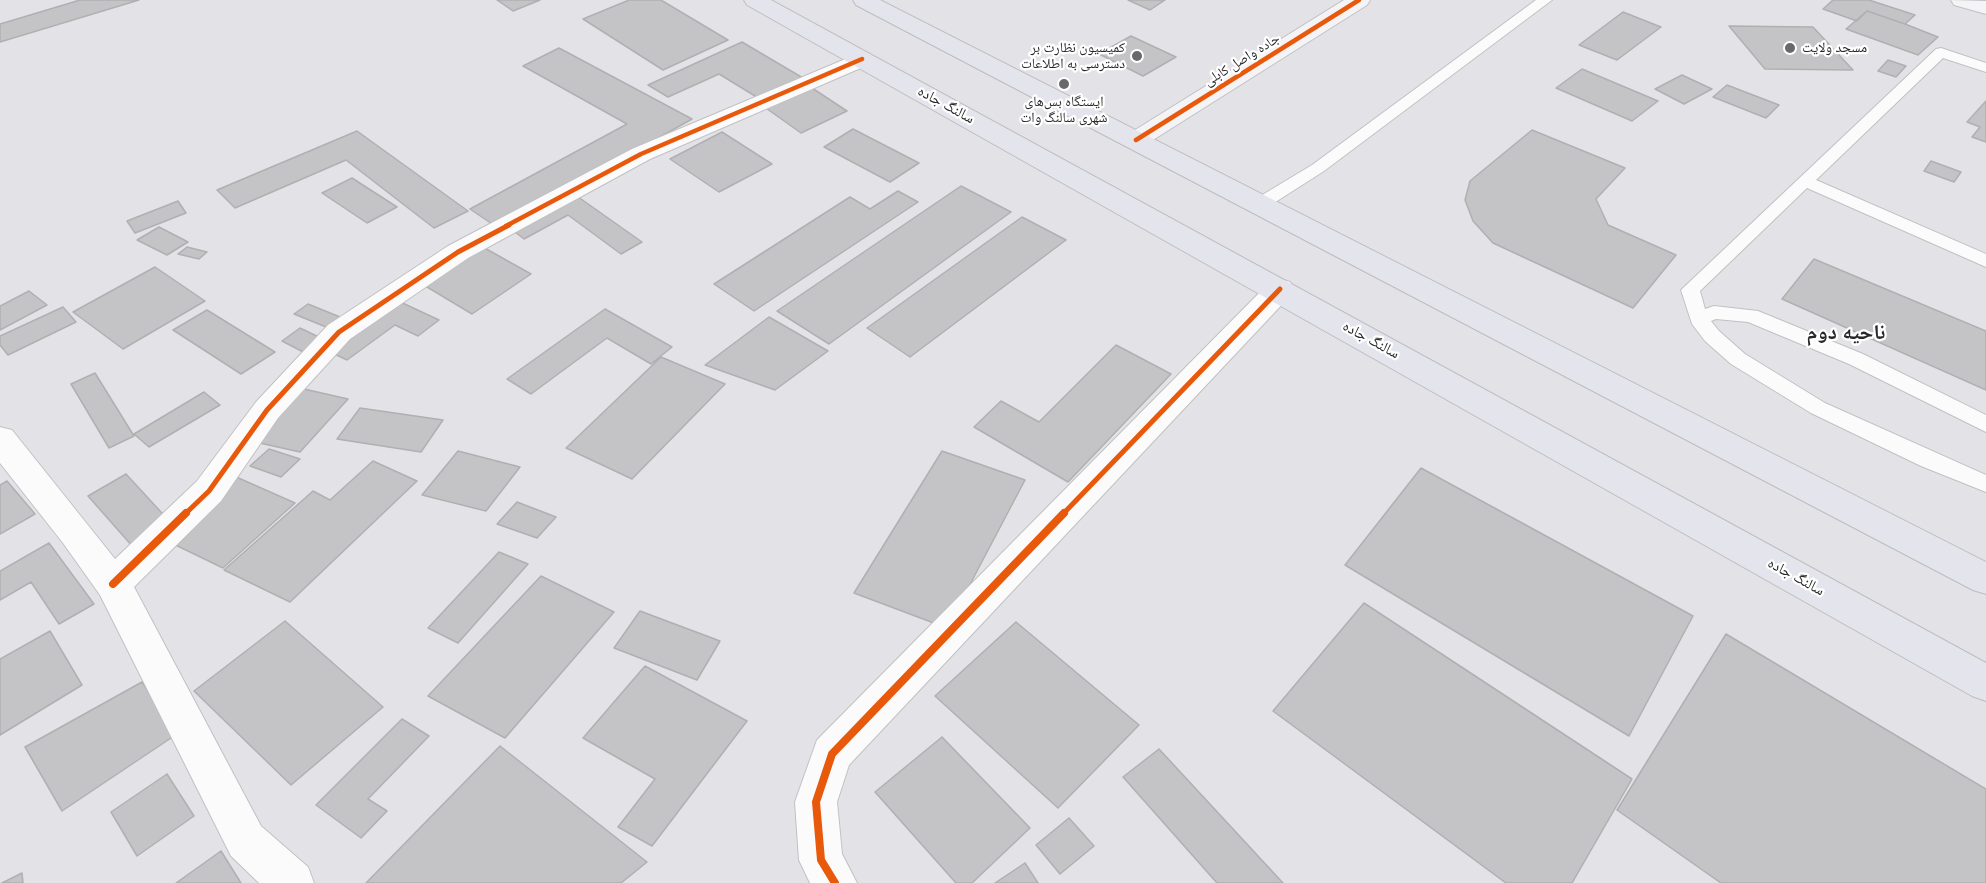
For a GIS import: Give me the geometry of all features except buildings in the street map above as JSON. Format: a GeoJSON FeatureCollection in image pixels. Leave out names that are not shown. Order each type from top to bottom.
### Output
{"type":"FeatureCollection","features":[{"type":"Feature","properties":{"kind":"highway","name":"سالنگ جاده"},"geometry":{"type":"LineString","coordinates":[[755,0],[1280,289],[1986,683]]}},
{"type":"Feature","properties":{"kind":"highway"},"geometry":{"type":"LineString","coordinates":[[864,0],[1986,579]]}},
{"type":"Feature","properties":{"kind":"street","name":"جاده واصل کابلی"},"geometry":{"type":"LineString","coordinates":[[1136,140],[1359,0]]}},
{"type":"Feature","properties":{"kind":"street"},"geometry":{"type":"LineString","coordinates":[[1962,0],[1986,8]]}},
{"type":"Feature","properties":{"kind":"street"},"geometry":{"type":"LineString","coordinates":[[113,584],[209,490],[267,410],[339,332],[458,252],[641,154],[862,59]]}},
{"type":"Feature","properties":{"kind":"street"},"geometry":{"type":"LineString","coordinates":[[835,883],[821,860],[816,802],[832,754],[1280,289]]}},
{"type":"Feature","properties":{"kind":"street"},"geometry":{"type":"LineString","coordinates":[[0,439],[76,533],[113,584],[246,841],[292,883]]}},
{"type":"Feature","properties":{"kind":"lane"},"geometry":{"type":"LineString","coordinates":[[1260,204],[1318,168],[1545,0]]}},
{"type":"Feature","properties":{"kind":"lane"},"geometry":{"type":"LineString","coordinates":[[1986,68],[1941,52],[1690,290],[1699,320],[1712,336],[1738,359],[1818,408],[1986,484]]}},
{"type":"Feature","properties":{"kind":"lane"},"geometry":{"type":"LineString","coordinates":[[1804,181],[1986,261]]}},
{"type":"Feature","properties":{"kind":"lane"},"geometry":{"type":"LineString","coordinates":[[1699,320],[1714,312],[1751,316],[1856,359],[1986,424]]}},
{"type":"Feature","properties":{"kind":"cycle path"},"geometry":{"type":"LineString","coordinates":[[1136,140],[1359,0]]}},
{"type":"Feature","properties":{"kind":"cycle path"},"geometry":{"type":"LineString","coordinates":[[113,584],[209,491],[267,410],[339,332],[458,252],[641,154],[862,59]]}},
{"type":"Feature","properties":{"kind":"cycle path"},"geometry":{"type":"LineString","coordinates":[[835,883],[821,860],[816,802],[832,754],[1280,289]]}},
{"type":"Feature","properties":{"kind":"place","name":"مسجد ولایت"},"geometry":{"type":"Point","coordinates":[1790,48]}},
{"type":"Feature","properties":{"kind":"place","name":"کمیسیون نظارت بر دسترسی به اطلاعات"},"geometry":{"type":"Point","coordinates":[1137,56]}},
{"type":"Feature","properties":{"kind":"place","name":"ایستگاه بس‌های شهری سالنگ وات"},"geometry":{"type":"Point","coordinates":[1064,84]}},
{"type":"Feature","properties":{"kind":"district","name":"ناحیه دوم"},"geometry":{"type":"Point","coordinates":[1846,333]}}]}
